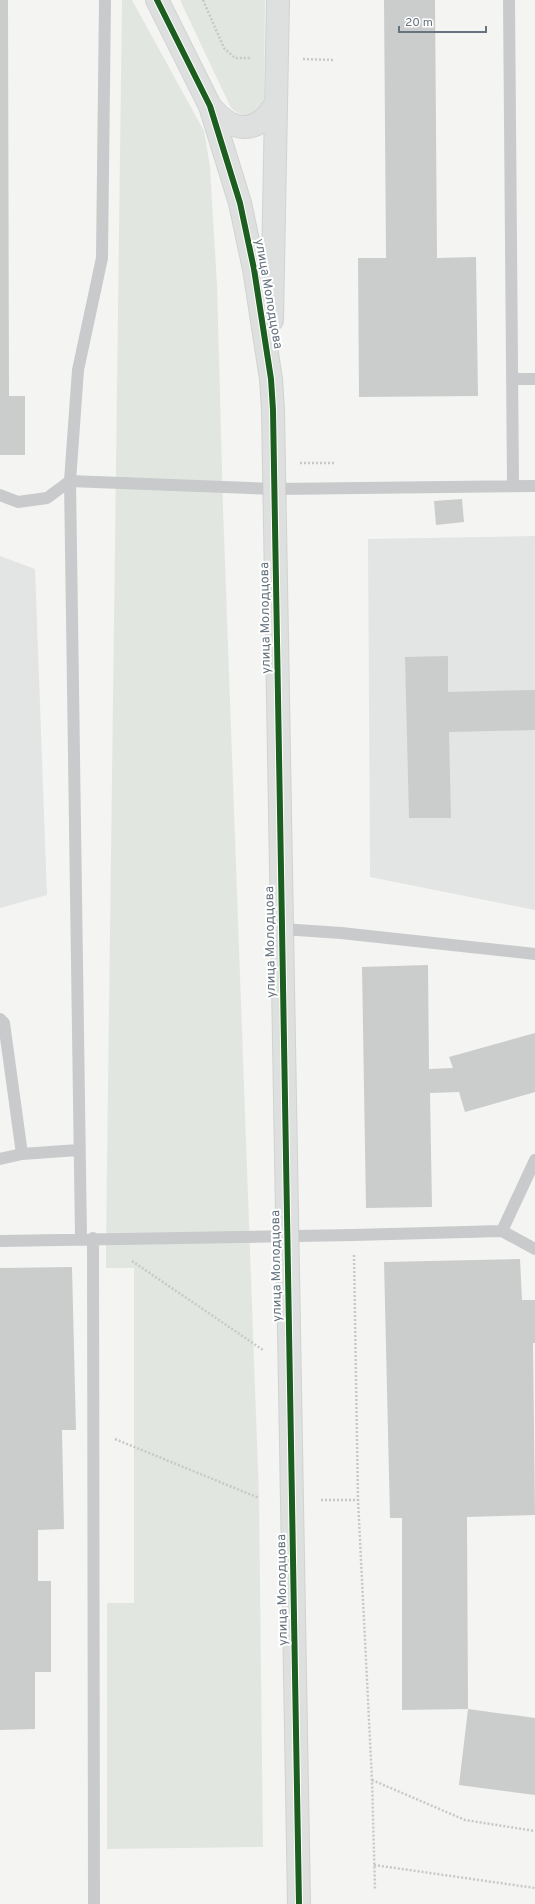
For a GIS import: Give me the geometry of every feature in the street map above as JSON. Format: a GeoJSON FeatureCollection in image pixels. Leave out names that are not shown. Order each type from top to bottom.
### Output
{"type":"FeatureCollection","features":[{"type":"Feature","properties":{"kind":"street","name":"улица Молодцова"},"geometry":{"type":"LineString","coordinates":[[157,0],[210,106],[240,203],[254,269],[271,379]]}},
{"type":"Feature","properties":{"kind":"street","name":"улица Молодцова"},"geometry":{"type":"LineString","coordinates":[[278,0],[271,379],[273,410],[300,1904]]}},
{"type":"Feature","properties":{"kind":"street"},"geometry":{"type":"LineString","coordinates":[[210,106],[224,120],[242,128],[256,126],[269,115],[276,103]]}},
{"type":"Feature","properties":{"kind":"lane"},"geometry":{"type":"LineString","coordinates":[[81,1238],[78,1150],[70,481],[78,370],[102,258],[105,0]]}},
{"type":"Feature","properties":{"kind":"lane"},"geometry":{"type":"LineString","coordinates":[[509,0],[512,486]]}},
{"type":"Feature","properties":{"kind":"lane"},"geometry":{"type":"LineString","coordinates":[[512,379],[535,379]]}},
{"type":"Feature","properties":{"kind":"lane"},"geometry":{"type":"LineString","coordinates":[[0,494],[18,502],[47,498],[70,481],[274,489],[535,486]]}},
{"type":"Feature","properties":{"kind":"lane"},"geometry":{"type":"LineString","coordinates":[[282,929],[342,932],[535,954]]}},
{"type":"Feature","properties":{"kind":"lane"},"geometry":{"type":"LineString","coordinates":[[0,1019],[4,1023],[22,1154]]}},
{"type":"Feature","properties":{"kind":"lane"},"geometry":{"type":"LineString","coordinates":[[0,1159],[22,1154],[78,1150]]}},
{"type":"Feature","properties":{"kind":"lane"},"geometry":{"type":"LineString","coordinates":[[502,1230],[535,1160]]}},
{"type":"Feature","properties":{"kind":"lane"},"geometry":{"type":"LineString","coordinates":[[0,1241],[81,1238],[353,1235],[502,1230],[535,1249]]}},
{"type":"Feature","properties":{"kind":"lane"},"geometry":{"type":"LineString","coordinates":[[94,1238],[94,1904]]}},
{"type":"Feature","properties":{"kind":"path"},"geometry":{"type":"LineString","coordinates":[[295,463],[334,463]]}},
{"type":"Feature","properties":{"kind":"path"},"geometry":{"type":"LineString","coordinates":[[353,1235],[358,1500],[372,1780],[375,1888]]}},
{"type":"Feature","properties":{"kind":"path"},"geometry":{"type":"LineString","coordinates":[[131,1261],[265,1352]]}},
{"type":"Feature","properties":{"kind":"path"},"geometry":{"type":"LineString","coordinates":[[93,1428],[134,1447],[258,1498]]}},
{"type":"Feature","properties":{"kind":"path"},"geometry":{"type":"LineString","coordinates":[[321,1500],[358,1500]]}},
{"type":"Feature","properties":{"kind":"path"},"geometry":{"type":"LineString","coordinates":[[372,1780],[465,1820],[535,1831]]}},
{"type":"Feature","properties":{"kind":"path"},"geometry":{"type":"LineString","coordinates":[[374,1865],[535,1888]]}},
{"type":"Feature","properties":{"kind":"shaded area"},"geometry":{"type":"Polygon","coordinates":[[[122,0],[132,0],[204,131],[210,167],[217,285],[223,508],[259,1498],[263,1847],[107,1849],[107,1603],[134,1603],[134,1268],[106,1268],[122,0]]]}},
{"type":"Feature","properties":{"kind":"shaded area"},"geometry":{"type":"Polygon","coordinates":[[[180,0],[265,0],[264,101],[258,111],[250,115],[245,115],[236,112],[231,108],[180,0]]]}},
{"type":"Feature","properties":{"kind":"shaded area"},"geometry":{"type":"Polygon","coordinates":[[[535,536],[535,910],[370,877],[368,539],[535,536]]]}},
{"type":"Feature","properties":{"kind":"shaded area"},"geometry":{"type":"Polygon","coordinates":[[[0,556],[35,569],[47,895],[0,908],[0,556]]]}},
{"type":"Feature","properties":{"kind":"building"},"geometry":{"type":"Polygon","coordinates":[[[0,0],[8,0],[9,396],[25,396],[25,455],[0,455],[0,0]]]}},
{"type":"Feature","properties":{"kind":"building"},"geometry":{"type":"Polygon","coordinates":[[[384,0],[435,0],[437,258],[476,257],[478,396],[359,397],[358,258],[386,258],[384,0]]]}},
{"type":"Feature","properties":{"kind":"building"},"geometry":{"type":"Polygon","coordinates":[[[462,499],[464,522],[436,525],[434,501],[462,499]]]}},
{"type":"Feature","properties":{"kind":"building"},"geometry":{"type":"Polygon","coordinates":[[[448,656],[448,692],[535,690],[535,730],[449,732],[451,818],[409,818],[405,657],[448,656]]]}},
{"type":"Feature","properties":{"kind":"building"},"geometry":{"type":"Polygon","coordinates":[[[428,965],[429,1069],[453,1068],[449,1057],[535,1033],[535,1092],[465,1112],[459,1092],[430,1093],[432,1207],[366,1208],[362,967],[428,965]]]}},
{"type":"Feature","properties":{"kind":"building"},"geometry":{"type":"Polygon","coordinates":[[[520,1259],[522,1300],[535,1300],[535,1343],[533,1343],[535,1515],[467,1517],[468,1709],[402,1710],[402,1518],[390,1518],[384,1262],[520,1259]]]}},
{"type":"Feature","properties":{"kind":"building"},"geometry":{"type":"Polygon","coordinates":[[[72,1267],[76,1430],[62,1430],[64,1529],[38,1530],[38,1581],[51,1581],[51,1672],[35,1672],[35,1729],[0,1730],[0,1268],[72,1267]]]}},
{"type":"Feature","properties":{"kind":"building"},"geometry":{"type":"Polygon","coordinates":[[[468,1709],[535,1718],[535,1795],[459,1785],[468,1709]]]}},
{"type":"Feature","properties":{"kind":"cycle path"},"geometry":{"type":"LineString","coordinates":[[157,0],[210,106],[240,203],[254,269],[271,379],[273,410],[299,1904]]}}]}
